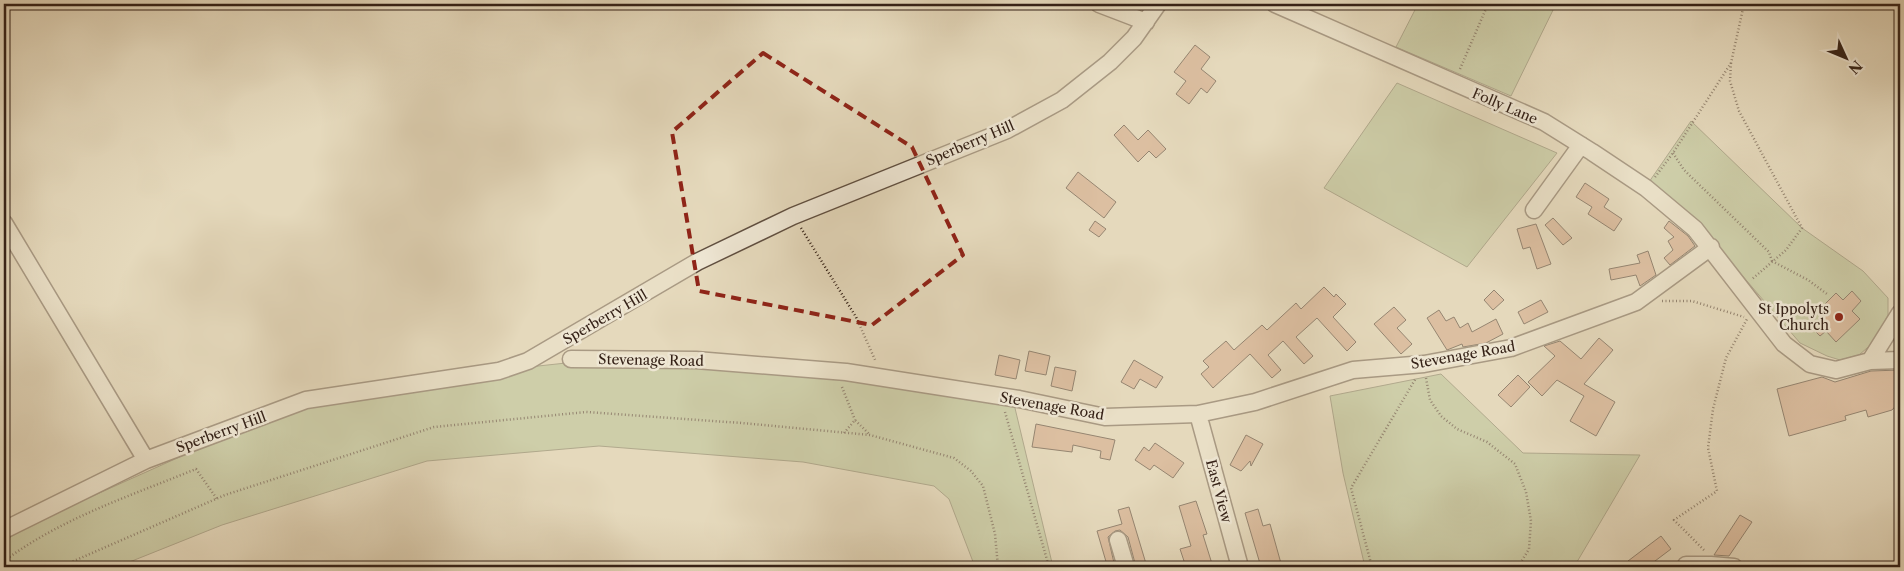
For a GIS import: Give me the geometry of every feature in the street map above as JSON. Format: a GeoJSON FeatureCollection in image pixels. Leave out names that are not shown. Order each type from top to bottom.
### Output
{"type":"FeatureCollection","features":[{"type":"Feature","properties":{"kind":"street"},"geometry":{"type":"LineString","coordinates":[[1099,4],[1146,22]]}},
{"type":"Feature","properties":{"kind":"street","name":"Sperberry Hill"},"geometry":{"type":"LineString","coordinates":[[4,530],[146,460],[306,400],[499,371],[528,361],[697,262],[793,216],[1007,130],[1062,100],[1110,62],[1134,38],[1158,4]]}},
{"type":"Feature","properties":{"kind":"street","name":"Folly Lane"},"geometry":{"type":"LineString","coordinates":[[1275,4],[1453,84],[1544,122],[1646,188],[1695,229],[1711,247],[1784,344],[1810,364],[1836,370],[1870,361],[1900,360]]}},
{"type":"Feature","properties":{"kind":"street"},"geometry":{"type":"LineString","coordinates":[[1534,210],[1581,145]]}},
{"type":"Feature","properties":{"kind":"street"},"geometry":{"type":"LineString","coordinates":[[4,223],[146,460]]}},
{"type":"Feature","properties":{"kind":"street","name":"Stevenage Road"},"geometry":{"type":"LineString","coordinates":[[571,358],[696,360],[882,377],[1018,399],[1105,416],[1198,414],[1255,402],[1353,370],[1424,364],[1511,348],[1636,302],[1711,247]]}},
{"type":"Feature","properties":{"kind":"street"},"geometry":{"type":"LineString","coordinates":[[1870,361],[1900,313]]}},
{"type":"Feature","properties":{"kind":"street","name":"East View"},"geometry":{"type":"LineString","coordinates":[[1198,414],[1240,567]]}},
{"type":"Feature","properties":{"kind":"street"},"geometry":{"type":"LineString","coordinates":[[1118,540],[1126,567]]}},
{"type":"Feature","properties":{"kind":"street"},"geometry":{"type":"LineString","coordinates":[[1686,566],[1711,565],[1734,567]]}},
{"type":"Feature","properties":{"kind":"path"},"geometry":{"type":"LineString","coordinates":[[1453,84],[1488,4]]}},
{"type":"Feature","properties":{"kind":"path"},"geometry":{"type":"LineString","coordinates":[[1741,286],[1786,250],[1802,228],[1739,111],[1730,81],[1744,4]]}},
{"type":"Feature","properties":{"kind":"path"},"geometry":{"type":"LineString","coordinates":[[1646,188],[1673,154],[1732,63]]}},
{"type":"Feature","properties":{"kind":"path"},"geometry":{"type":"LineString","coordinates":[[1673,154],[1684,170],[1717,199],[1769,252],[1772,261],[1808,280],[1827,294]]}},
{"type":"Feature","properties":{"kind":"path"},"geometry":{"type":"LineString","coordinates":[[793,216],[856,316],[882,377]]}},
{"type":"Feature","properties":{"kind":"path"},"geometry":{"type":"LineString","coordinates":[[1636,302],[1692,301],[1747,318],[1726,358],[1713,409],[1708,448],[1717,491],[1674,520],[1703,546],[1711,565]]}},
{"type":"Feature","properties":{"kind":"path"},"geometry":{"type":"LineString","coordinates":[[1372,567],[1350,488],[1424,364]]}},
{"type":"Feature","properties":{"kind":"path"},"geometry":{"type":"LineString","coordinates":[[1424,364],[1430,400],[1441,416],[1457,429],[1487,442],[1515,464],[1526,492],[1531,521],[1529,549],[1518,567]]}},
{"type":"Feature","properties":{"kind":"path"},"geometry":{"type":"LineString","coordinates":[[836,373],[856,420],[870,436]]}},
{"type":"Feature","properties":{"kind":"path"},"geometry":{"type":"LineString","coordinates":[[1003,406],[1049,567]]}},
{"type":"Feature","properties":{"kind":"path"},"geometry":{"type":"LineString","coordinates":[[60,567],[217,499],[434,427],[586,412],[870,436],[954,458],[971,471],[983,486],[995,534],[998,567]]}},
{"type":"Feature","properties":{"kind":"path"},"geometry":{"type":"LineString","coordinates":[[844,433],[856,420]]}},
{"type":"Feature","properties":{"kind":"path"},"geometry":{"type":"LineString","coordinates":[[4,561],[26,544],[68,521],[196,469],[217,499]]}},
{"type":"Feature","properties":{"kind":"highlighted area"},"geometry":{"type":"Polygon","coordinates":[[[763,53],[912,147],[963,255],[872,325],[699,291],[672,132],[763,53]]]}},
{"type":"Feature","properties":{"kind":"green space"},"geometry":{"type":"Polygon","coordinates":[[[1418,4],[1556,4],[1511,96],[1396,47],[1418,4]]]}},
{"type":"Feature","properties":{"kind":"green space"},"geometry":{"type":"Polygon","coordinates":[[[1397,83],[1557,153],[1467,267],[1324,188],[1397,83]]]}},
{"type":"Feature","properties":{"kind":"green space"},"geometry":{"type":"Polygon","coordinates":[[[1691,121],[1802,228],[1863,271],[1888,298],[1888,315],[1875,341],[1859,355],[1840,360],[1800,343],[1699,225],[1649,182],[1691,121]]]}},
{"type":"Feature","properties":{"kind":"green space"},"geometry":{"type":"Polygon","coordinates":[[[566,363],[696,365],[832,378],[1014,404],[1053,567],[975,567],[949,499],[934,486],[803,462],[599,446],[427,461],[222,525],[117,567],[4,567],[4,541],[37,521],[184,455],[310,407],[529,367],[566,363]]]}},
{"type":"Feature","properties":{"kind":"green space"},"geometry":{"type":"Polygon","coordinates":[[[1441,374],[1523,453],[1640,455],[1574,567],[1365,567],[1343,473],[1330,396],[1441,374]]]}},
{"type":"Feature","properties":{"kind":"building"},"geometry":{"type":"Polygon","coordinates":[[[1195,45],[1210,57],[1201,69],[1216,81],[1207,93],[1201,88],[1189,104],[1176,94],[1186,81],[1174,72],[1195,45]]]}},
{"type":"Feature","properties":{"kind":"building"},"geometry":{"type":"Polygon","coordinates":[[[1124,125],[1138,140],[1148,130],[1166,149],[1156,158],[1149,151],[1138,162],[1114,135],[1124,125]]]}},
{"type":"Feature","properties":{"kind":"building"},"geometry":{"type":"Polygon","coordinates":[[[1078,172],[1116,202],[1104,218],[1066,188],[1078,172]]]}},
{"type":"Feature","properties":{"kind":"building"},"geometry":{"type":"Polygon","coordinates":[[[1585,183],[1609,199],[1604,207],[1622,219],[1614,231],[1588,214],[1592,207],[1576,197],[1585,183]]]}},
{"type":"Feature","properties":{"kind":"building"},"geometry":{"type":"Polygon","coordinates":[[[1553,218],[1572,238],[1563,245],[1545,225],[1553,218]]]}},
{"type":"Feature","properties":{"kind":"building"},"geometry":{"type":"Polygon","coordinates":[[[1095,221],[1106,229],[1099,237],[1089,230],[1095,221]]]}},
{"type":"Feature","properties":{"kind":"building"},"geometry":{"type":"Polygon","coordinates":[[[1669,221],[1688,236],[1695,246],[1670,265],[1664,258],[1673,250],[1668,241],[1674,237],[1664,228],[1669,221]]]}},
{"type":"Feature","properties":{"kind":"building"},"geometry":{"type":"Polygon","coordinates":[[[1536,224],[1551,264],[1537,269],[1530,247],[1523,249],[1517,229],[1536,224]]]}},
{"type":"Feature","properties":{"kind":"building"},"geometry":{"type":"Polygon","coordinates":[[[1648,251],[1656,275],[1640,286],[1636,275],[1611,280],[1609,269],[1640,263],[1637,255],[1648,251]]]}},
{"type":"Feature","properties":{"kind":"building"},"geometry":{"type":"Polygon","coordinates":[[[1324,287],[1334,297],[1336,294],[1346,304],[1333,317],[1356,342],[1347,351],[1317,318],[1296,337],[1313,356],[1304,364],[1283,341],[1268,355],[1281,370],[1272,378],[1250,354],[1213,388],[1201,374],[1209,367],[1203,361],[1226,341],[1234,350],[1262,325],[1267,330],[1296,303],[1301,309],[1324,287]]]}},
{"type":"Feature","properties":{"kind":"building"},"geometry":{"type":"Polygon","coordinates":[[[1494,290],[1504,300],[1493,310],[1484,300],[1494,290]]]}},
{"type":"Feature","properties":{"kind":"building","name":"St Ippolyts Church"},"geometry":{"type":"Polygon","coordinates":[[[1852,291],[1861,301],[1852,311],[1860,319],[1836,342],[1826,331],[1820,336],[1811,327],[1824,315],[1819,310],[1836,293],[1843,300],[1852,291]]]}},
{"type":"Feature","properties":{"kind":"building"},"geometry":{"type":"Polygon","coordinates":[[[1541,300],[1548,312],[1524,324],[1518,312],[1541,300]]]}},
{"type":"Feature","properties":{"kind":"building"},"geometry":{"type":"Polygon","coordinates":[[[1394,307],[1406,320],[1397,328],[1412,344],[1401,354],[1374,324],[1394,307]]]}},
{"type":"Feature","properties":{"kind":"building"},"geometry":{"type":"Polygon","coordinates":[[[1439,310],[1446,321],[1454,317],[1460,328],[1468,323],[1472,332],[1496,319],[1503,334],[1486,343],[1463,347],[1462,344],[1447,350],[1427,318],[1439,310]]]}},
{"type":"Feature","properties":{"kind":"building"},"geometry":{"type":"Polygon","coordinates":[[[1599,338],[1613,350],[1584,384],[1615,402],[1596,436],[1570,421],[1584,396],[1557,380],[1542,396],[1528,382],[1555,356],[1544,346],[1560,341],[1581,359],[1599,338]]]}},
{"type":"Feature","properties":{"kind":"building"},"geometry":{"type":"Polygon","coordinates":[[[1029,351],[1050,356],[1046,375],[1025,371],[1029,351]]]}},
{"type":"Feature","properties":{"kind":"building"},"geometry":{"type":"Polygon","coordinates":[[[999,355],[1020,360],[1016,379],[995,375],[999,355]]]}},
{"type":"Feature","properties":{"kind":"building"},"geometry":{"type":"Polygon","coordinates":[[[1134,360],[1163,377],[1156,388],[1140,379],[1134,389],[1121,382],[1134,360]]]}},
{"type":"Feature","properties":{"kind":"building"},"geometry":{"type":"Polygon","coordinates":[[[1055,367],[1076,371],[1072,391],[1051,386],[1055,367]]]}},
{"type":"Feature","properties":{"kind":"building"},"geometry":{"type":"Polygon","coordinates":[[[1900,370],[1900,401],[1892,410],[1868,417],[1866,410],[1845,416],[1846,420],[1789,436],[1777,389],[1822,377],[1835,382],[1871,371],[1900,370]]]}},
{"type":"Feature","properties":{"kind":"building"},"geometry":{"type":"Polygon","coordinates":[[[1518,375],[1530,387],[1511,407],[1498,395],[1518,375]]]}},
{"type":"Feature","properties":{"kind":"building"},"geometry":{"type":"Polygon","coordinates":[[[1036,424],[1115,440],[1110,460],[1100,458],[1101,451],[1073,445],[1072,452],[1032,447],[1036,424]]]}},
{"type":"Feature","properties":{"kind":"building"},"geometry":{"type":"Polygon","coordinates":[[[1246,435],[1263,444],[1251,466],[1250,461],[1241,471],[1230,465],[1246,435]]]}},
{"type":"Feature","properties":{"kind":"building"},"geometry":{"type":"Polygon","coordinates":[[[1155,443],[1184,463],[1173,478],[1154,465],[1150,470],[1135,460],[1144,447],[1149,451],[1155,443]]]}},
{"type":"Feature","properties":{"kind":"building"},"geometry":{"type":"Polygon","coordinates":[[[1196,501],[1207,534],[1203,535],[1213,567],[1186,567],[1180,549],[1191,546],[1179,506],[1196,501]]]}},
{"type":"Feature","properties":{"kind":"building"},"geometry":{"type":"Polygon","coordinates":[[[1129,507],[1147,567],[1136,567],[1128,537],[1120,530],[1115,531],[1108,537],[1114,563],[1107,565],[1097,531],[1122,524],[1118,510],[1129,507]]]}},
{"type":"Feature","properties":{"kind":"building"},"geometry":{"type":"Polygon","coordinates":[[[1258,509],[1263,526],[1270,524],[1282,567],[1261,567],[1245,513],[1258,509]]]}},
{"type":"Feature","properties":{"kind":"building"},"geometry":{"type":"Polygon","coordinates":[[[1740,515],[1752,522],[1729,556],[1714,555],[1740,515]]]}},
{"type":"Feature","properties":{"kind":"building"},"geometry":{"type":"Polygon","coordinates":[[[1661,536],[1671,549],[1647,567],[1632,567],[1628,561],[1661,536]]]}},
{"type":"Feature","properties":{"kind":"place","name":"St Ippolyts Church"},"geometry":{"type":"Point","coordinates":[1839,317]}}]}
